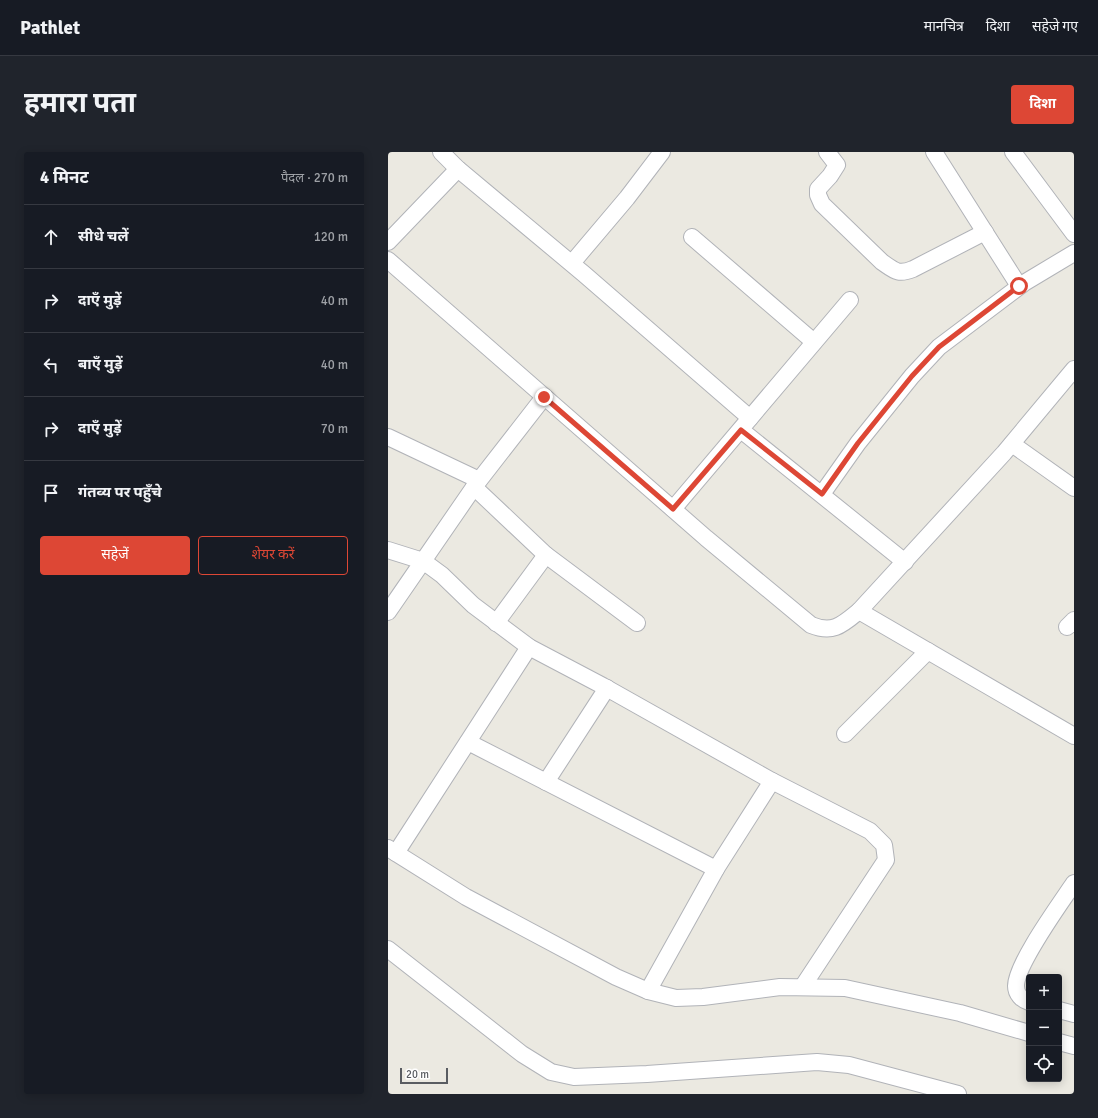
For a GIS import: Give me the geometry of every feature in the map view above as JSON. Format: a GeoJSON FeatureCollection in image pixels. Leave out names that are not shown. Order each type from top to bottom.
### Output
{"type":"FeatureCollection","features":[{"type":"Feature","properties":{"kind":"street"},"geometry":{"type":"LineString","coordinates":[[441,152],[458,169],[572,263],[822,494],[905,562]]}},
{"type":"Feature","properties":{"kind":"street"},"geometry":{"type":"LineString","coordinates":[[572,263],[627,198],[662,152]]}},
{"type":"Feature","properties":{"kind":"street"},"geometry":{"type":"LineString","coordinates":[[827,152],[836,165],[830,176],[818,189],[818,195],[822,204],[882,262],[893,270],[902,273],[913,269],[985,232]]}},
{"type":"Feature","properties":{"kind":"street"},"geometry":{"type":"LineString","coordinates":[[934,152],[1019,286]]}},
{"type":"Feature","properties":{"kind":"street"},"geometry":{"type":"LineString","coordinates":[[1013,152],[1074,234]]}},
{"type":"Feature","properties":{"kind":"street"},"geometry":{"type":"LineString","coordinates":[[388,242],[458,169]]}},
{"type":"Feature","properties":{"kind":"street"},"geometry":{"type":"LineString","coordinates":[[692,237],[814,342]]}},
{"type":"Feature","properties":{"kind":"street"},"geometry":{"type":"LineString","coordinates":[[822,494],[858,443],[912,376],[939,347],[1019,286],[1074,253]]}},
{"type":"Feature","properties":{"kind":"street"},"geometry":{"type":"LineString","coordinates":[[388,260],[673,509],[810,625],[820,629],[835,628],[859,611],[1012,444],[1074,369]]}},
{"type":"Feature","properties":{"kind":"street"},"geometry":{"type":"LineString","coordinates":[[673,509],[850,300]]}},
{"type":"Feature","properties":{"kind":"street"},"geometry":{"type":"LineString","coordinates":[[388,612],[477,483],[544,397]]}},
{"type":"Feature","properties":{"kind":"street"},"geometry":{"type":"LineString","coordinates":[[388,436],[477,483],[546,555],[637,623]]}},
{"type":"Feature","properties":{"kind":"street"},"geometry":{"type":"LineString","coordinates":[[1012,444],[1074,488]]}},
{"type":"Feature","properties":{"kind":"street"},"geometry":{"type":"LineString","coordinates":[[388,550],[423,561],[442,575],[473,605],[529,648],[607,688],[772,781],[870,831],[884,845],[887,853],[886,860],[803,986]]}},
{"type":"Feature","properties":{"kind":"street"},"geometry":{"type":"LineString","coordinates":[[496,623],[546,555]]}},
{"type":"Feature","properties":{"kind":"street"},"geometry":{"type":"LineString","coordinates":[[859,611],[1074,736]]}},
{"type":"Feature","properties":{"kind":"street"},"geometry":{"type":"LineString","coordinates":[[529,648],[468,742],[392,851],[466,897],[616,976],[648,991],[676,998],[703,997],[780,987],[803,986],[853,989],[960,1013],[1026,1032]]}},
{"type":"Feature","properties":{"kind":"street"},"geometry":{"type":"LineString","coordinates":[[845,734],[928,651]]}},
{"type":"Feature","properties":{"kind":"street"},"geometry":{"type":"LineString","coordinates":[[546,782],[607,688]]}},
{"type":"Feature","properties":{"kind":"street"},"geometry":{"type":"LineString","coordinates":[[468,742],[716,869]]}},
{"type":"Feature","properties":{"kind":"street"},"geometry":{"type":"LineString","coordinates":[[648,991],[716,869],[772,781]]}},
{"type":"Feature","properties":{"kind":"street"},"geometry":{"type":"LineString","coordinates":[[1026,1000],[1021,998],[1016,989],[1018,976],[1029,951],[1074,883]]}},
{"type":"Feature","properties":{"kind":"street"},"geometry":{"type":"LineString","coordinates":[[388,949],[522,1054],[551,1072],[574,1077],[603,1076],[817,1062],[849,1066],[958,1094]]}},
{"type":"Feature","properties":{"kind":"street"},"geometry":{"type":"LineString","coordinates":[[1062,1011],[1074,1014]]}},
{"type":"Feature","properties":{"kind":"street"},"geometry":{"type":"LineString","coordinates":[[1062,1043],[1074,1046]]}},
{"type":"Feature","properties":{"kind":"route"},"geometry":{"type":"LineString","coordinates":[[544,397],[673,509],[741,430],[822,494],[858,443],[912,376],[939,347],[1019,286]]}}]}
